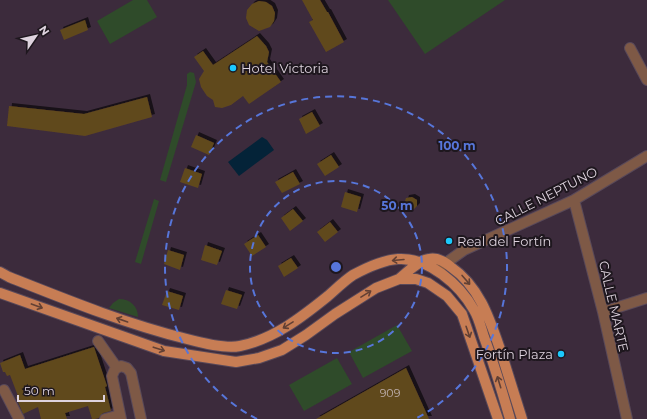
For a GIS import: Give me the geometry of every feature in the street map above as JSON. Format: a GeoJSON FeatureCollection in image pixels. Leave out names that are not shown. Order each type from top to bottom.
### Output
{"type":"FeatureCollection","features":[{"type":"Feature","properties":{"kind":"main road"},"geometry":{"type":"LineString","coordinates":[[0,293],[164,351],[236,362],[259,358],[282,350],[306,335],[334,314],[370,292],[399,279],[419,262],[430,258],[438,259],[446,262],[458,272],[475,291],[488,314],[522,419]]}},
{"type":"Feature","properties":{"kind":"main road"},"geometry":{"type":"LineString","coordinates":[[0,272],[85,307],[159,332],[210,345],[239,346],[273,335],[305,315],[353,276],[376,265],[397,259],[419,262],[436,270],[461,290],[475,311],[490,352],[510,419]]}},
{"type":"Feature","properties":{"kind":"main road"},"geometry":{"type":"LineString","coordinates":[[399,279],[416,279],[428,282],[447,296],[462,314],[498,419]]}},
{"type":"Feature","properties":{"kind":"street"},"geometry":{"type":"LineString","coordinates":[[630,48],[647,80]]}},
{"type":"Feature","properties":{"kind":"street","name":"CALLE NEPTUNO"},"geometry":{"type":"LineString","coordinates":[[436,270],[464,250],[574,200],[647,156]]}},
{"type":"Feature","properties":{"kind":"street","name":"CALLE MARTE"},"geometry":{"type":"LineString","coordinates":[[574,200],[603,312],[628,419]]}},
{"type":"Feature","properties":{"kind":"street"},"geometry":{"type":"LineString","coordinates":[[603,312],[647,298]]}},
{"type":"Feature","properties":{"kind":"street"},"geometry":{"type":"LineString","coordinates":[[98,340],[117,368]]}},
{"type":"Feature","properties":{"kind":"street"},"geometry":{"type":"LineString","coordinates":[[105,419],[120,417],[112,376],[113,372],[121,366],[125,367],[131,373],[141,419]]}},
{"type":"Feature","properties":{"kind":"street"},"geometry":{"type":"LineString","coordinates":[[4,390],[19,419]]}},
{"type":"Feature","properties":{"kind":"green space"},"geometry":{"type":"Polygon","coordinates":[[[133,0],[147,0],[157,17],[110,44],[97,21],[133,0]]]}},
{"type":"Feature","properties":{"kind":"green space"},"geometry":{"type":"Polygon","coordinates":[[[388,0],[505,0],[425,54],[388,0]]]}},
{"type":"Feature","properties":{"kind":"green space"},"geometry":{"type":"Polygon","coordinates":[[[190,72],[194,73],[196,82],[166,182],[160,180],[187,85],[187,74],[190,72]]]}},
{"type":"Feature","properties":{"kind":"green space"},"geometry":{"type":"Polygon","coordinates":[[[154,199],[159,201],[141,264],[135,262],[154,199]]]}},
{"type":"Feature","properties":{"kind":"green space"},"geometry":{"type":"Polygon","coordinates":[[[119,299],[127,300],[133,304],[137,310],[138,317],[109,308],[119,299]]]}},
{"type":"Feature","properties":{"kind":"green space"},"geometry":{"type":"Polygon","coordinates":[[[397,325],[412,351],[363,378],[349,352],[397,325]]]}},
{"type":"Feature","properties":{"kind":"green space"},"geometry":{"type":"Polygon","coordinates":[[[337,358],[352,384],[304,411],[289,385],[337,358]]]}},
{"type":"Feature","properties":{"kind":"water"},"geometry":{"type":"Polygon","coordinates":[[[262,137],[267,140],[274,150],[239,176],[228,162],[262,137]]]}},
{"type":"Feature","properties":{"kind":"building"},"geometry":{"type":"Polygon","coordinates":[[[302,0],[320,0],[344,42],[326,52],[309,22],[313,20],[302,0]]]}},
{"type":"Feature","properties":{"kind":"building"},"geometry":{"type":"Polygon","coordinates":[[[259,1],[266,2],[272,6],[275,13],[274,21],[270,27],[259,31],[249,25],[246,18],[247,10],[252,4],[259,1]]]}},
{"type":"Feature","properties":{"kind":"building"},"geometry":{"type":"Polygon","coordinates":[[[85,20],[88,30],[64,40],[60,30],[85,20]]]}},
{"type":"Feature","properties":{"kind":"building"},"geometry":{"type":"Polygon","coordinates":[[[257,36],[266,46],[269,52],[267,62],[281,82],[249,104],[243,96],[231,105],[222,108],[215,107],[213,100],[207,96],[201,87],[199,79],[204,71],[194,57],[203,51],[213,65],[257,36]]]}},
{"type":"Feature","properties":{"kind":"building"},"geometry":{"type":"Polygon","coordinates":[[[147,97],[152,117],[85,136],[7,126],[9,106],[84,114],[147,97]]]}},
{"type":"Feature","properties":{"kind":"building"},"geometry":{"type":"Polygon","coordinates":[[[312,112],[320,126],[306,134],[299,119],[312,112]]]}},
{"type":"Feature","properties":{"kind":"building"},"geometry":{"type":"Polygon","coordinates":[[[196,135],[214,143],[209,155],[191,147],[196,135]]]}},
{"type":"Feature","properties":{"kind":"building"},"geometry":{"type":"Polygon","coordinates":[[[331,155],[339,167],[325,176],[317,164],[331,155]]]}},
{"type":"Feature","properties":{"kind":"building"},"geometry":{"type":"Polygon","coordinates":[[[185,168],[202,174],[198,188],[180,182],[185,168]]]}},
{"type":"Feature","properties":{"kind":"building"},"geometry":{"type":"Polygon","coordinates":[[[293,172],[300,184],[282,193],[275,182],[293,172]]]}},
{"type":"Feature","properties":{"kind":"building"},"geometry":{"type":"Polygon","coordinates":[[[345,192],[361,197],[357,212],[341,207],[345,192]]]}},
{"type":"Feature","properties":{"kind":"building"},"geometry":{"type":"Polygon","coordinates":[[[412,197],[417,200],[417,206],[413,210],[407,209],[404,204],[406,198],[412,197]]]}},
{"type":"Feature","properties":{"kind":"building"},"geometry":{"type":"Polygon","coordinates":[[[293,209],[303,221],[290,231],[281,218],[293,209]]]}},
{"type":"Feature","properties":{"kind":"building"},"geometry":{"type":"Polygon","coordinates":[[[330,222],[338,232],[325,242],[317,232],[330,222]]]}},
{"type":"Feature","properties":{"kind":"building"},"geometry":{"type":"Polygon","coordinates":[[[258,235],[266,247],[252,256],[244,244],[258,235]]]}},
{"type":"Feature","properties":{"kind":"building"},"geometry":{"type":"Polygon","coordinates":[[[205,245],[222,251],[217,265],[201,260],[205,245]]]}},
{"type":"Feature","properties":{"kind":"building"},"geometry":{"type":"Polygon","coordinates":[[[168,250],[184,255],[180,270],[164,264],[168,250]]]}},
{"type":"Feature","properties":{"kind":"building"},"geometry":{"type":"Polygon","coordinates":[[[291,258],[298,268],[284,277],[278,266],[291,258]]]}},
{"type":"Feature","properties":{"kind":"building"},"geometry":{"type":"Polygon","coordinates":[[[226,290],[242,295],[237,309],[221,304],[226,290]]]}},
{"type":"Feature","properties":{"kind":"building"},"geometry":{"type":"Polygon","coordinates":[[[167,291],[183,296],[179,310],[162,305],[167,291]]]}},
{"type":"Feature","properties":{"kind":"building"},"geometry":{"type":"Polygon","coordinates":[[[94,347],[107,386],[105,387],[111,411],[103,413],[99,418],[95,419],[92,419],[88,406],[65,413],[67,419],[41,419],[38,407],[23,414],[16,397],[18,396],[10,375],[7,376],[5,372],[3,372],[0,363],[20,355],[25,369],[94,347]]]}},
{"type":"Feature","properties":{"kind":"building"},"geometry":{"type":"Polygon","coordinates":[[[406,368],[429,419],[316,419],[406,368]]]}},
{"type":"Feature","properties":{"kind":"place","name":"Hotel Victoria"},"geometry":{"type":"Point","coordinates":[233,68]}},
{"type":"Feature","properties":{"kind":"place","name":"Real del Fortín"},"geometry":{"type":"Point","coordinates":[449,241]}},
{"type":"Feature","properties":{"kind":"place","name":"Fortín Plaza"},"geometry":{"type":"Point","coordinates":[561,354]}}]}
